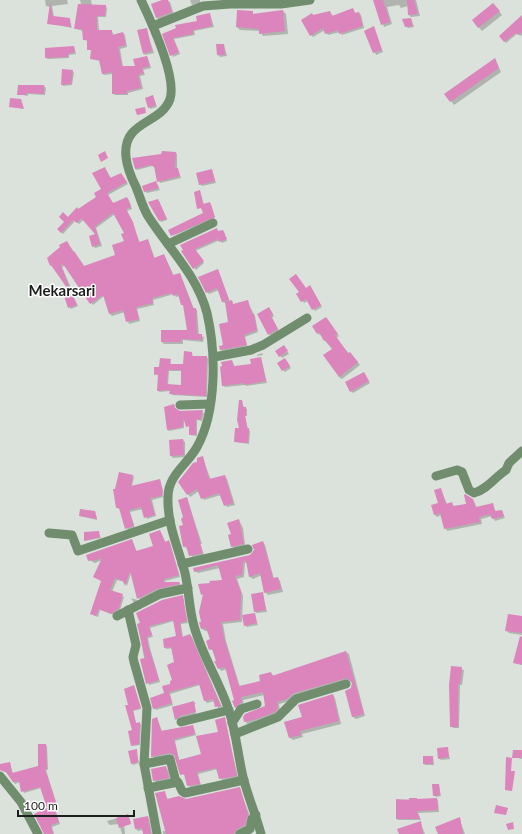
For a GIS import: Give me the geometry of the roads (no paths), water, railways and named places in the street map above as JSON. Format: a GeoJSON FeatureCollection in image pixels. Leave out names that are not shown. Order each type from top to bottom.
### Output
{"type":"FeatureCollection","features":[{"type":"Feature","properties":{"kind":"street"},"geometry":{"type":"LineString","coordinates":[[141,0],[153,26],[167,64],[171,97],[164,109],[134,130],[128,137],[125,146],[129,171],[147,214],[194,280],[207,313],[214,357],[210,404],[197,448],[172,479],[169,486],[170,520],[188,588],[194,625],[200,646],[229,710],[244,780],[261,834]]}},
{"type":"Feature","properties":{"kind":"street"},"geometry":{"type":"LineString","coordinates":[[153,26],[203,6],[230,4],[281,4],[310,0]]}},
{"type":"Feature","properties":{"kind":"street"},"geometry":{"type":"LineString","coordinates":[[168,244],[213,224]]}},
{"type":"Feature","properties":{"kind":"street"},"geometry":{"type":"LineString","coordinates":[[214,357],[251,350],[264,345],[307,318]]}},
{"type":"Feature","properties":{"kind":"street"},"geometry":{"type":"LineString","coordinates":[[180,405],[210,404]]}},
{"type":"Feature","properties":{"kind":"street"},"geometry":{"type":"LineString","coordinates":[[436,476],[457,470],[462,472],[466,477],[469,490],[474,493],[492,483],[506,470],[509,462],[522,451]]}},
{"type":"Feature","properties":{"kind":"street"},"geometry":{"type":"LineString","coordinates":[[49,533],[72,535],[78,551],[170,520]]}},
{"type":"Feature","properties":{"kind":"street"},"geometry":{"type":"LineString","coordinates":[[182,564],[248,549]]}},
{"type":"Feature","properties":{"kind":"street"},"geometry":{"type":"LineString","coordinates":[[117,616],[160,594],[188,588]]}},
{"type":"Feature","properties":{"kind":"street"},"geometry":{"type":"LineString","coordinates":[[128,610],[136,645],[133,657],[147,708],[144,764],[157,834]]}},
{"type":"Feature","properties":{"kind":"street"},"geometry":{"type":"LineString","coordinates":[[235,734],[278,717],[296,699],[346,684]]}},
{"type":"Feature","properties":{"kind":"street"},"geometry":{"type":"LineString","coordinates":[[232,723],[241,709],[257,704]]}},
{"type":"Feature","properties":{"kind":"street"},"geometry":{"type":"LineString","coordinates":[[181,722],[229,710]]}},
{"type":"Feature","properties":{"kind":"street"},"geometry":{"type":"LineString","coordinates":[[144,764],[170,759],[176,782],[179,782],[182,791],[185,793],[244,780]]}},
{"type":"Feature","properties":{"kind":"street"},"geometry":{"type":"LineString","coordinates":[[0,776],[21,802],[38,834]]}},
{"type":"Feature","properties":{"kind":"street"},"geometry":{"type":"LineString","coordinates":[[148,788],[176,782]]}},
{"type":"Feature","properties":{"kind":"street"},"geometry":{"type":"LineString","coordinates":[[240,834],[250,829],[252,819],[256,815]]}},
{"type":"Feature","properties":{"kind":"district","name":"Mekarsari"},"geometry":{"type":"Point","coordinates":[62,290]}}]}
